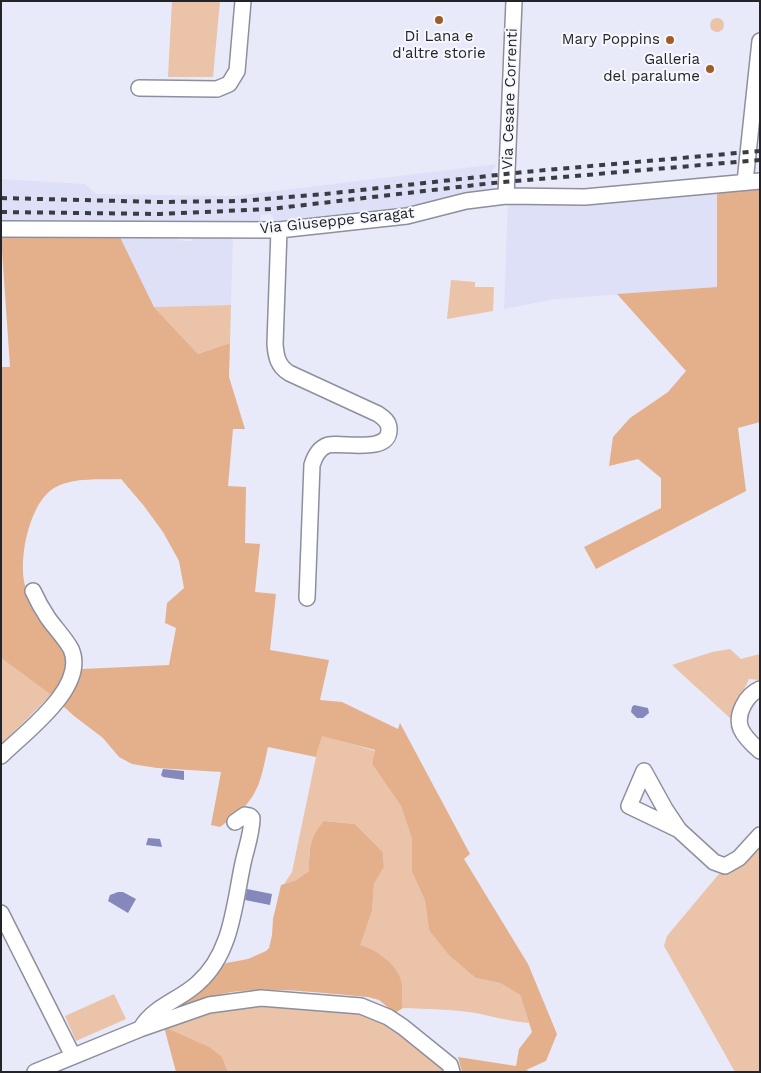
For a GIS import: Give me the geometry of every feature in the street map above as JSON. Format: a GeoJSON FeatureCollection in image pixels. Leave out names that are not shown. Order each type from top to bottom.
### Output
{"type":"FeatureCollection","features":[{"type":"Feature","properties":{"kind":"street"},"geometry":{"type":"LineString","coordinates":[[139,88],[217,89],[229,84],[237,71],[243,1]]}},
{"type":"Feature","properties":{"kind":"street","name":"Via Cesare Correnti"},"geometry":{"type":"LineString","coordinates":[[506,196],[514,1]]}},
{"type":"Feature","properties":{"kind":"street"},"geometry":{"type":"LineString","coordinates":[[752,181],[760,41]]}},
{"type":"Feature","properties":{"kind":"street","name":"Via Giuseppe Saragat"},"geometry":{"type":"LineString","coordinates":[[1,229],[279,230],[407,216],[466,201],[506,196],[585,197],[752,181]]}},
{"type":"Feature","properties":{"kind":"street"},"geometry":{"type":"LineString","coordinates":[[279,230],[275,344],[279,364],[289,373],[378,414],[386,420],[389,430],[387,439],[379,444],[328,445],[321,448],[316,455],[312,465],[307,598]]}},
{"type":"Feature","properties":{"kind":"street"},"geometry":{"type":"LineString","coordinates":[[1,756],[56,702],[67,688],[73,672],[74,660],[69,646],[46,616],[33,591]]}},
{"type":"Feature","properties":{"kind":"street"},"geometry":{"type":"LineString","coordinates":[[760,689],[750,696],[739,715],[741,729],[760,751]]}},
{"type":"Feature","properties":{"kind":"street"},"geometry":{"type":"LineString","coordinates":[[140,1029],[154,1012],[186,992],[207,975],[225,944],[228,915],[252,818],[245,815],[235,822]]}},
{"type":"Feature","properties":{"kind":"street"},"geometry":{"type":"LineString","coordinates":[[679,830],[714,862],[725,866],[739,858],[760,835]]}},
{"type":"Feature","properties":{"kind":"street"},"geometry":{"type":"LineString","coordinates":[[1,913],[66,1063]]}},
{"type":"Feature","properties":{"kind":"street"},"geometry":{"type":"LineString","coordinates":[[35,1072],[66,1063],[140,1029],[209,1005],[261,998],[361,1006],[388,1017],[403,1027],[450,1065],[452,1072]]}},
{"type":"Feature","properties":{"kind":"shaded area"},"geometry":{"type":"Polygon","coordinates":[[[172,1],[220,1],[213,77],[168,77],[172,1]]]}},
{"type":"Feature","properties":{"kind":"shaded area"},"geometry":{"type":"Polygon","coordinates":[[[714,18],[720,18],[724,25],[720,32],[714,32],[710,28],[710,22],[714,18]]]}},
{"type":"Feature","properties":{"kind":"shaded area"},"geometry":{"type":"Polygon","coordinates":[[[497,164],[492,171],[493,188],[406,209],[276,223],[271,214],[261,215],[260,222],[1,224],[1,179],[85,184],[96,194],[235,196],[497,164]]]}},
{"type":"Feature","properties":{"kind":"shaded area"},"geometry":{"type":"Polygon","coordinates":[[[760,186],[760,422],[738,428],[746,491],[596,569],[584,547],[661,508],[661,478],[638,459],[609,466],[613,437],[630,418],[668,392],[686,371],[617,294],[717,287],[717,190],[760,186]]]}},
{"type":"Feature","properties":{"kind":"shaded area"},"geometry":{"type":"Polygon","coordinates":[[[717,190],[717,287],[556,299],[504,309],[508,200],[717,190]]]}},
{"type":"Feature","properties":{"kind":"shaded area"},"geometry":{"type":"Polygon","coordinates":[[[118,233],[170,235],[179,240],[186,241],[191,241],[197,234],[233,236],[231,305],[154,307],[118,233]]]}},
{"type":"Feature","properties":{"kind":"shaded area"},"geometry":{"type":"Polygon","coordinates":[[[118,233],[154,307],[198,354],[230,343],[229,377],[245,429],[233,429],[228,486],[246,487],[245,543],[260,544],[255,592],[276,594],[270,650],[329,660],[320,700],[342,702],[398,729],[400,723],[470,854],[464,859],[528,964],[557,1034],[546,1061],[526,1070],[532,1072],[462,1072],[458,1057],[516,1066],[519,1049],[532,1032],[520,995],[500,983],[476,978],[450,956],[429,930],[425,901],[412,872],[412,838],[401,806],[372,764],[375,750],[322,736],[316,757],[268,747],[259,784],[249,801],[220,827],[211,825],[221,772],[157,768],[132,764],[119,757],[103,738],[74,716],[51,695],[1,658],[1,367],[10,367],[1,236],[118,233]],[[121,479],[79,480],[56,487],[47,494],[32,519],[24,550],[24,580],[27,591],[60,642],[82,669],[169,665],[176,628],[165,623],[167,603],[184,588],[179,561],[163,532],[121,479]]]}},
{"type":"Feature","properties":{"kind":"shaded area"},"geometry":{"type":"Polygon","coordinates":[[[451,280],[475,282],[475,287],[494,287],[493,311],[447,319],[451,280]]]}},
{"type":"Feature","properties":{"kind":"shaded area"},"geometry":{"type":"Polygon","coordinates":[[[231,305],[230,343],[198,354],[154,307],[231,305]]]}},
{"type":"Feature","properties":{"kind":"shaded area"},"geometry":{"type":"Polygon","coordinates":[[[730,649],[741,659],[760,654],[760,680],[749,679],[730,718],[672,665],[712,652],[730,649]]]}},
{"type":"Feature","properties":{"kind":"shaded area"},"geometry":{"type":"Polygon","coordinates":[[[1,658],[51,695],[1,745],[1,658]]]}},
{"type":"Feature","properties":{"kind":"shaded area"},"geometry":{"type":"Polygon","coordinates":[[[322,735],[375,751],[372,764],[401,806],[413,838],[412,872],[425,901],[429,930],[476,978],[500,983],[520,995],[529,1023],[476,1013],[440,1009],[403,1008],[402,984],[396,970],[380,954],[359,945],[372,911],[374,884],[384,867],[383,852],[355,824],[324,821],[309,853],[309,871],[296,880],[284,884],[292,872],[322,735]]]}},
{"type":"Feature","properties":{"kind":"shaded area"},"geometry":{"type":"Polygon","coordinates":[[[324,821],[355,824],[383,852],[384,867],[374,884],[372,911],[360,945],[380,954],[392,964],[402,984],[403,1008],[395,1013],[379,1000],[368,997],[305,991],[257,990],[212,996],[165,1015],[226,963],[248,959],[269,948],[281,885],[296,880],[309,871],[311,844],[324,821]]]}},
{"type":"Feature","properties":{"kind":"shaded area"},"geometry":{"type":"Polygon","coordinates":[[[760,842],[760,1072],[735,1072],[664,946],[667,936],[718,875],[743,859],[760,842]]]}},
{"type":"Feature","properties":{"kind":"shaded area"},"geometry":{"type":"Polygon","coordinates":[[[114,994],[126,1019],[76,1041],[65,1016],[114,994]]]}},
{"type":"Feature","properties":{"kind":"shaded area"},"geometry":{"type":"Polygon","coordinates":[[[262,1003],[354,1010],[388,1021],[447,1072],[228,1072],[222,1057],[164,1027],[221,1007],[262,1003]]]}},
{"type":"Feature","properties":{"kind":"shaded area"},"geometry":{"type":"Polygon","coordinates":[[[164,1027],[209,1047],[222,1057],[228,1072],[176,1072],[164,1027]]]}},
{"type":"Feature","properties":{"kind":"water"},"geometry":{"type":"Polygon","coordinates":[[[634,705],[648,708],[649,713],[643,718],[637,718],[631,712],[634,705]]]}},
{"type":"Feature","properties":{"kind":"water"},"geometry":{"type":"Polygon","coordinates":[[[163,769],[184,771],[184,780],[163,777],[161,775],[163,769]]]}},
{"type":"Feature","properties":{"kind":"water"},"geometry":{"type":"Polygon","coordinates":[[[148,838],[160,839],[162,847],[146,845],[148,838]]]}},
{"type":"Feature","properties":{"kind":"water"},"geometry":{"type":"Polygon","coordinates":[[[247,889],[272,894],[270,905],[245,900],[247,889]]]}},
{"type":"Feature","properties":{"kind":"water"},"geometry":{"type":"Polygon","coordinates":[[[123,892],[136,899],[128,913],[108,901],[110,895],[123,892]]]}},
{"type":"Feature","properties":{"kind":"railway"},"geometry":{"type":"LineString","coordinates":[[1,198],[160,202],[240,201],[325,194],[524,172],[760,151]]}},
{"type":"Feature","properties":{"kind":"railway"},"geometry":{"type":"LineString","coordinates":[[1,212],[160,214],[270,209],[493,183],[760,160]]}},
{"type":"Feature","properties":{"kind":"place","name":"Di Lana e d'altre storie"},"geometry":{"type":"Point","coordinates":[439,20]}},
{"type":"Feature","properties":{"kind":"place","name":"Mary Poppins"},"geometry":{"type":"Point","coordinates":[670,40]}},
{"type":"Feature","properties":{"kind":"place","name":"Galleria del paralume"},"geometry":{"type":"Point","coordinates":[710,69]}}]}
